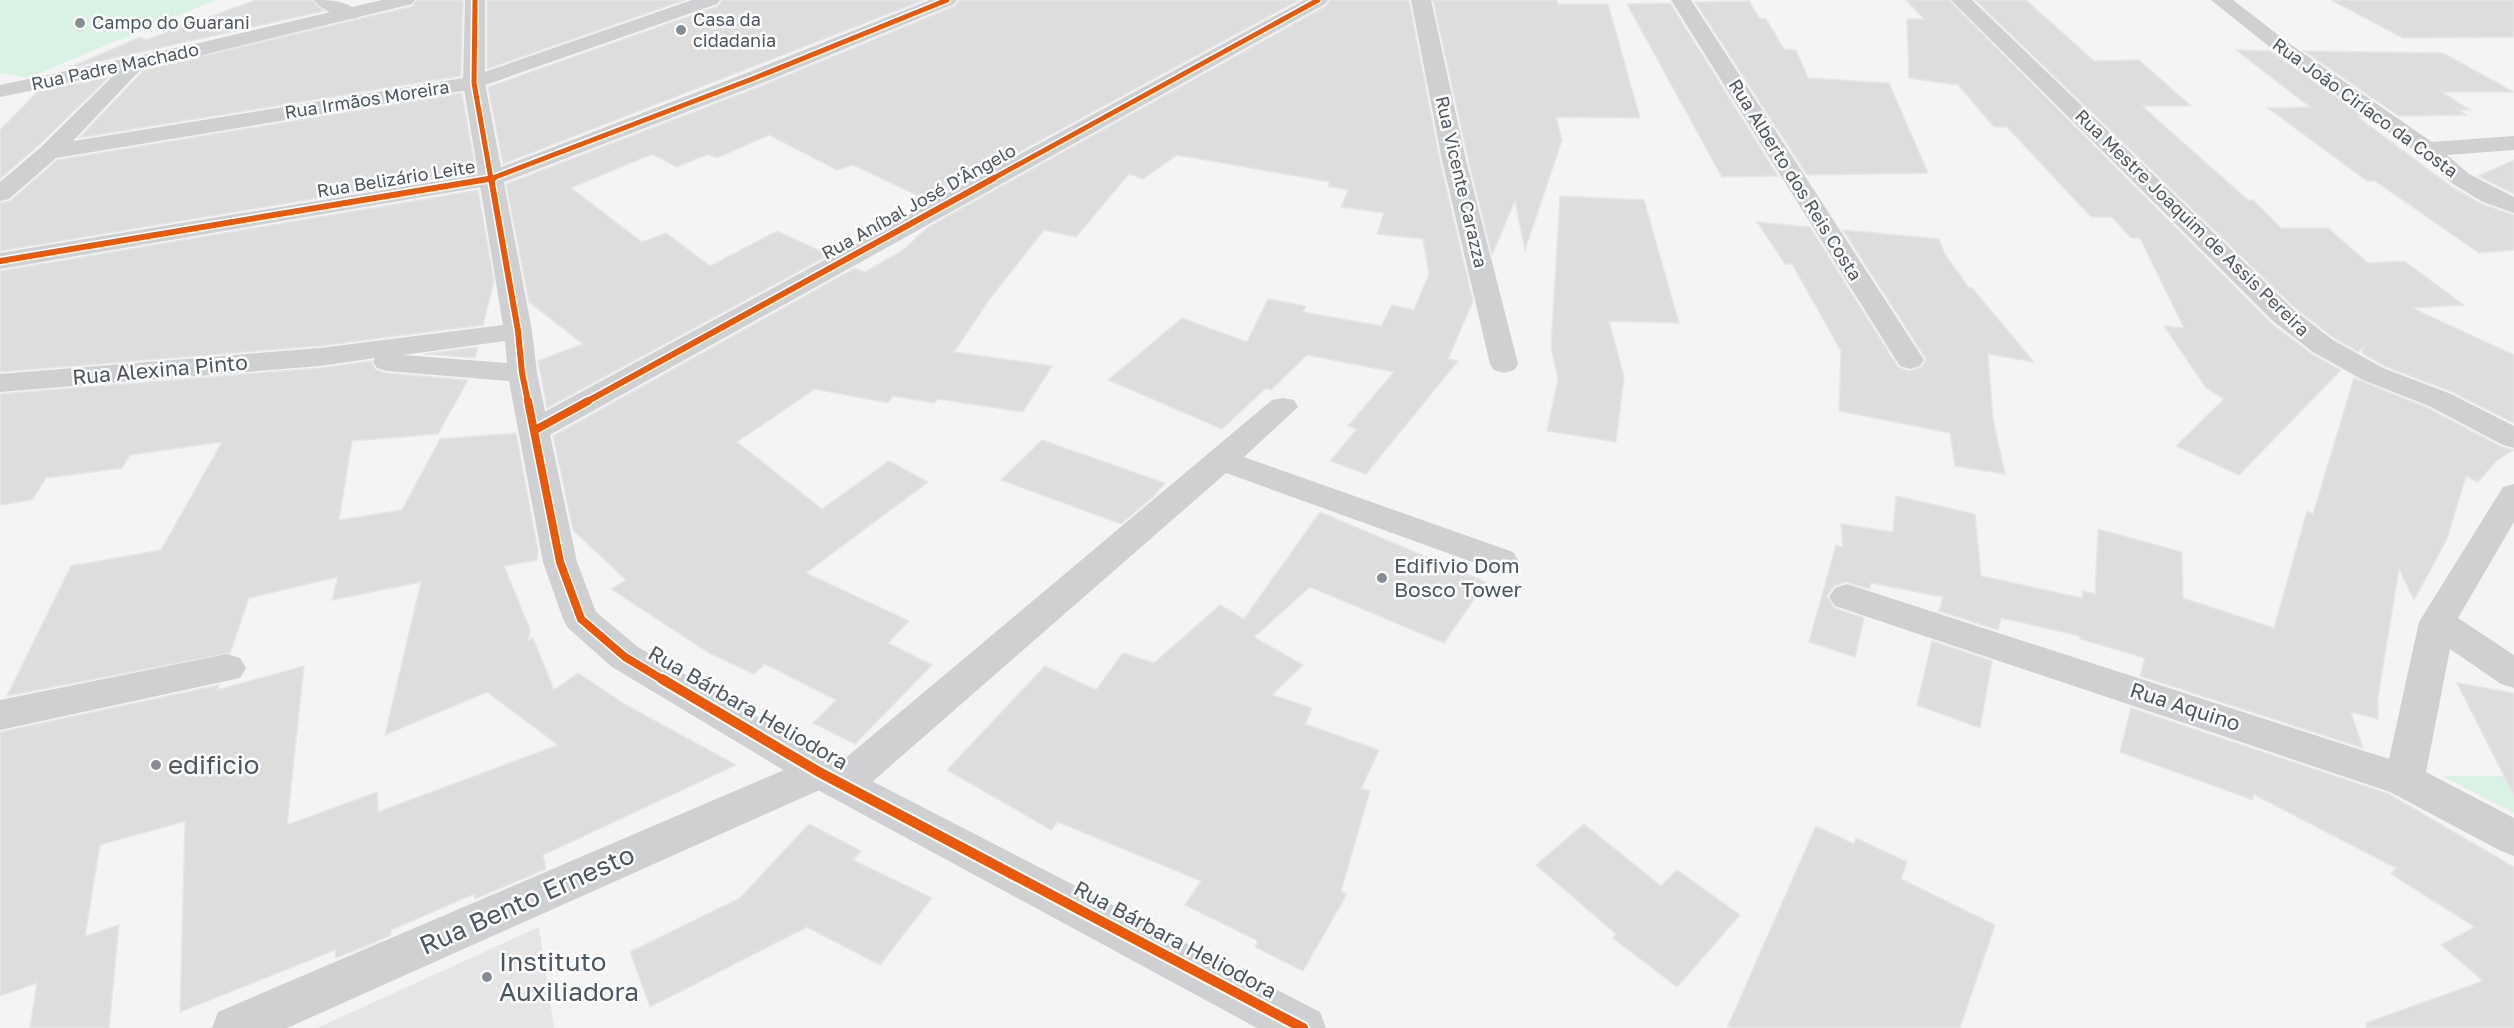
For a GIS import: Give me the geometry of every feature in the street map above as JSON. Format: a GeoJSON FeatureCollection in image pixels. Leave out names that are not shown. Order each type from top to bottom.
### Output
{"type":"FeatureCollection","features":[{"type":"Feature","properties":{"kind":"street"},"geometry":{"type":"LineString","coordinates":[[324,0],[350,14]]}},
{"type":"Feature","properties":{"kind":"street","name":"Rua Padre Machado"},"geometry":{"type":"LineString","coordinates":[[0,91],[135,65],[302,27],[405,0]]}},
{"type":"Feature","properties":{"kind":"street","name":"Rua Bárbara Heliodora"},"geometry":{"type":"LineString","coordinates":[[475,0],[474,82],[518,331],[522,373],[560,562],[581,619],[625,657],[830,778],[1303,1028]]}},
{"type":"Feature","properties":{"kind":"street","name":"Rua Irmãos Moreira"},"geometry":{"type":"LineString","coordinates":[[49,152],[474,82],[710,0]]}},
{"type":"Feature","properties":{"kind":"street","name":"Rua Belizário Leite"},"geometry":{"type":"LineString","coordinates":[[0,261],[491,178],[752,79],[947,0]]}},
{"type":"Feature","properties":{"kind":"street","name":"Rua Aníbal José D'Ângelo"},"geometry":{"type":"LineString","coordinates":[[535,430],[1318,0]]}},
{"type":"Feature","properties":{"kind":"street","name":"Rua Vicente Carazza"},"geometry":{"type":"LineString","coordinates":[[1421,0],[1454,160],[1504,364]]}},
{"type":"Feature","properties":{"kind":"street","name":"Rua Alberto dos Reis Costa"},"geometry":{"type":"LineString","coordinates":[[1681,0],[1910,360]]}},
{"type":"Feature","properties":{"kind":"street","name":"Rua Mestre Joaquim de Assis Pereira"},"geometry":{"type":"LineString","coordinates":[[1961,0],[2284,316],[2322,345],[2373,374],[2440,400],[2514,438]]}},
{"type":"Feature","properties":{"kind":"street","name":"Rua João Ciríaco da Costa"},"geometry":{"type":"LineString","coordinates":[[2221,0],[2283,48],[2427,149],[2461,179],[2492,197],[2514,206]]}},
{"type":"Feature","properties":{"kind":"street"},"geometry":{"type":"LineString","coordinates":[[0,194],[49,152],[135,65]]}},
{"type":"Feature","properties":{"kind":"street"},"geometry":{"type":"LineString","coordinates":[[2427,149],[2514,143]]}},
{"type":"Feature","properties":{"kind":"street","name":"Rua Alexina Pinto"},"geometry":{"type":"LineString","coordinates":[[0,383],[320,357],[518,331]]}},
{"type":"Feature","properties":{"kind":"street","name":"Rua Alexina Pinto"},"geometry":{"type":"LineString","coordinates":[[320,357],[522,373]]}},
{"type":"Feature","properties":{"kind":"street","name":"Rua Bento Ernesto"},"geometry":{"type":"LineString","coordinates":[[235,1028],[830,778],[1223,460],[1283,407]]}},
{"type":"Feature","properties":{"kind":"street"},"geometry":{"type":"LineString","coordinates":[[1223,460],[1501,560]]}},
{"type":"Feature","properties":{"kind":"street"},"geometry":{"type":"LineString","coordinates":[[2404,780],[2437,622],[2514,495]]}},
{"type":"Feature","properties":{"kind":"street","name":"Rua Aquino"},"geometry":{"type":"LineString","coordinates":[[1847,597],[2404,780],[2514,838]]}},
{"type":"Feature","properties":{"kind":"street"},"geometry":{"type":"LineString","coordinates":[[2437,622],[2514,674]]}},
{"type":"Feature","properties":{"kind":"street"},"geometry":{"type":"LineString","coordinates":[[0,715],[227,668]]}},
{"type":"Feature","properties":{"kind":"shaded area","name":"Instituto Auxiliadora"},"geometry":{"type":"Polygon","coordinates":[[[539,927],[554,1028],[317,1028],[539,927]]]}},
{"type":"Feature","properties":{"kind":"green space","name":"Campo do Guarani"},"geometry":{"type":"Polygon","coordinates":[[[0,0],[216,0],[27,78],[0,73],[0,0]]]}},
{"type":"Feature","properties":{"kind":"green space"},"geometry":{"type":"Polygon","coordinates":[[[2442,776],[2514,776],[2514,813],[2442,776]]]}},
{"type":"Feature","properties":{"kind":"building"},"geometry":{"type":"Polygon","coordinates":[[[256,0],[312,0],[324,11],[66,69],[140,37],[146,40],[256,0]]]}},
{"type":"Feature","properties":{"kind":"building"},"geometry":{"type":"Polygon","coordinates":[[[417,0],[463,0],[461,76],[79,138],[144,70],[413,6],[417,0]]]}},
{"type":"Feature","properties":{"kind":"building"},"geometry":{"type":"Polygon","coordinates":[[[487,0],[685,0],[487,69],[487,0]]]}},
{"type":"Feature","properties":{"kind":"building"},"geometry":{"type":"Polygon","coordinates":[[[722,0],[924,0],[503,164],[488,87],[718,6],[722,0]]]}},
{"type":"Feature","properties":{"kind":"building"},"geometry":{"type":"Polygon","coordinates":[[[959,0],[1299,0],[929,201],[853,165],[837,170],[769,135],[717,158],[708,154],[677,167],[652,154],[571,188],[642,242],[666,233],[710,266],[777,231],[829,255],[547,408],[538,361],[583,344],[529,302],[506,184],[761,86],[955,6],[959,0]]]}},
{"type":"Feature","properties":{"kind":"building"},"geometry":{"type":"Polygon","coordinates":[[[1330,0],[1409,0],[1440,161],[1473,301],[1448,359],[1458,361],[1366,474],[1330,461],[1357,429],[1348,426],[1394,372],[1307,355],[1271,390],[1266,388],[1222,429],[1108,380],[1182,318],[1247,342],[1268,299],[1306,306],[1303,312],[1381,326],[1392,305],[1414,310],[1429,274],[1423,239],[1377,234],[1384,213],[1341,207],[1348,190],[1328,186],[1330,182],[1177,155],[1143,179],[1129,174],[1076,237],[1044,230],[989,300],[954,352],[1052,366],[1023,412],[938,399],[934,403],[893,396],[888,403],[815,389],[737,442],[822,509],[889,461],[928,482],[806,573],[909,621],[888,643],[932,665],[855,744],[813,723],[836,700],[765,664],[754,674],[709,653],[611,589],[626,580],[573,530],[553,436],[855,268],[865,272],[903,250],[928,227],[1326,6],[1330,0]]]}},
{"type":"Feature","properties":{"kind":"building"},"geometry":{"type":"Polygon","coordinates":[[[1433,0],[1557,0],[1558,4],[1608,4],[1640,118],[1556,117],[1562,140],[1525,250],[1515,201],[1492,255],[1433,0]]]}},
{"type":"Feature","properties":{"kind":"building"},"geometry":{"type":"Polygon","coordinates":[[[1906,0],[1949,0],[2272,324],[2312,354],[2341,370],[2239,475],[2176,446],[2224,399],[2206,388],[2164,326],[2184,328],[2140,238],[2131,238],[2112,217],[2091,217],[2007,127],[1994,127],[1958,85],[1909,78],[1907,19],[1924,19],[1906,0]]]}},
{"type":"Feature","properties":{"kind":"building"},"geometry":{"type":"Polygon","coordinates":[[[1975,0],[2026,0],[2094,61],[2139,60],[2191,106],[2142,106],[2248,200],[2253,200],[2281,228],[2328,228],[2368,263],[2404,261],[2464,305],[2412,308],[2514,355],[2514,423],[2452,392],[2384,366],[2362,353],[2364,346],[2358,352],[2334,338],[2295,308],[1975,0]]]}},
{"type":"Feature","properties":{"kind":"building"},"geometry":{"type":"Polygon","coordinates":[[[2331,0],[2514,0],[2514,37],[2403,38],[2331,0]]]}},
{"type":"Feature","properties":{"kind":"building"},"geometry":{"type":"Polygon","coordinates":[[[1749,1],[1759,18],[1766,19],[1784,49],[1796,50],[1808,78],[1889,83],[1928,173],[1807,175],[1695,2],[1749,1]]]}},
{"type":"Feature","properties":{"kind":"building"},"geometry":{"type":"Polygon","coordinates":[[[1670,3],[1778,176],[1722,177],[1627,4],[1670,3]]]}},
{"type":"Feature","properties":{"kind":"building"},"geometry":{"type":"Polygon","coordinates":[[[2236,50],[2271,51],[2364,117],[2358,117],[2452,187],[2482,204],[2514,215],[2514,250],[2479,253],[2375,181],[2367,181],[2268,108],[2310,107],[2236,50]]]}},
{"type":"Feature","properties":{"kind":"building"},"geometry":{"type":"Polygon","coordinates":[[[2304,51],[2443,53],[2514,92],[2442,92],[2470,110],[2459,110],[2466,115],[2399,116],[2304,51]]]}},
{"type":"Feature","properties":{"kind":"building"},"geometry":{"type":"Polygon","coordinates":[[[109,77],[39,145],[0,179],[0,130],[38,91],[109,77]]]}},
{"type":"Feature","properties":{"kind":"building"},"geometry":{"type":"Polygon","coordinates":[[[462,93],[476,172],[0,251],[0,203],[10,201],[57,160],[462,93]]]}},
{"type":"Feature","properties":{"kind":"building"},"geometry":{"type":"Polygon","coordinates":[[[2514,160],[2514,194],[2478,176],[2514,160]]]}},
{"type":"Feature","properties":{"kind":"building"},"geometry":{"type":"Polygon","coordinates":[[[478,190],[494,281],[483,325],[320,346],[0,372],[0,271],[478,190]]]}},
{"type":"Feature","properties":{"kind":"building"},"geometry":{"type":"Polygon","coordinates":[[[1560,196],[1644,200],[1679,323],[1609,321],[1624,377],[1616,442],[1547,431],[1558,379],[1551,347],[1560,196]]]}},
{"type":"Feature","properties":{"kind":"building"},"geometry":{"type":"Polygon","coordinates":[[[1757,222],[1810,227],[1898,367],[1909,371],[1922,367],[1926,359],[1843,230],[1939,239],[1944,253],[1969,288],[1972,288],[2034,362],[1988,354],[1993,419],[2005,474],[1955,466],[1950,433],[1839,411],[1841,351],[1792,264],[1785,264],[1757,222]]]}},
{"type":"Feature","properties":{"kind":"building"},"geometry":{"type":"Polygon","coordinates":[[[478,347],[475,358],[424,354],[478,347]]]}},
{"type":"Feature","properties":{"kind":"building"},"geometry":{"type":"Polygon","coordinates":[[[371,361],[375,369],[386,373],[468,380],[438,434],[352,441],[339,520],[402,510],[440,439],[516,433],[538,550],[537,560],[504,566],[530,629],[528,641],[533,638],[554,690],[578,673],[626,705],[736,765],[543,855],[546,869],[475,899],[474,894],[391,930],[391,935],[336,958],[335,950],[180,1012],[185,821],[100,845],[85,936],[119,925],[109,1028],[30,1028],[37,983],[0,996],[0,732],[219,685],[217,690],[304,666],[287,825],[377,792],[378,812],[558,745],[487,692],[385,735],[421,582],[332,600],[338,577],[249,598],[230,653],[7,696],[71,566],[161,550],[222,442],[130,455],[122,468],[46,478],[32,500],[0,505],[0,394],[320,368],[371,361]]]}},
{"type":"Feature","properties":{"kind":"building"},"geometry":{"type":"Polygon","coordinates":[[[2354,378],[2428,408],[2502,447],[2514,450],[2497,460],[2478,482],[2466,476],[2447,539],[2414,600],[2399,569],[2378,697],[2378,719],[2351,712],[2363,748],[2140,676],[2145,658],[2080,639],[2080,636],[2001,618],[1998,630],[1939,611],[1943,597],[1871,583],[1870,589],[1846,582],[1834,586],[1827,596],[1834,608],[1864,618],[1855,657],[1809,642],[1836,545],[1843,547],[1841,524],[1893,532],[1896,496],[1975,514],[1981,576],[2082,598],[2083,591],[2095,594],[2098,529],[2182,552],[2183,598],[2274,628],[2307,511],[2313,514],[2354,378]]]}},
{"type":"Feature","properties":{"kind":"building"},"geometry":{"type":"Polygon","coordinates":[[[1042,440],[1165,483],[1153,497],[1121,524],[1001,480],[1042,440]]]}},
{"type":"Feature","properties":{"kind":"building"},"geometry":{"type":"Polygon","coordinates":[[[1320,512],[1486,582],[1444,643],[1310,587],[1254,637],[1303,665],[1272,695],[1312,708],[1305,724],[1379,750],[1361,789],[1370,791],[1341,891],[1347,894],[1303,971],[1255,947],[1258,941],[1185,905],[1201,881],[1058,822],[1051,830],[947,770],[1045,666],[1096,690],[1123,653],[1154,663],[1220,605],[1244,619],[1320,512]]]}},
{"type":"Feature","properties":{"kind":"building"},"geometry":{"type":"Polygon","coordinates":[[[1932,641],[1992,661],[1980,728],[1917,705],[1932,641]]]}},
{"type":"Feature","properties":{"kind":"building"},"geometry":{"type":"Polygon","coordinates":[[[2457,683],[2514,693],[2514,796],[2457,683]]]}},
{"type":"Feature","properties":{"kind":"building"},"geometry":{"type":"Polygon","coordinates":[[[2131,708],[2389,794],[2514,867],[2514,1028],[2367,1028],[2366,1023],[2483,981],[2441,945],[2475,927],[2391,874],[2396,868],[2253,794],[2253,800],[2120,752],[2131,708]]]}},
{"type":"Feature","properties":{"kind":"building"},"geometry":{"type":"Polygon","coordinates":[[[809,824],[861,851],[853,860],[932,898],[880,965],[807,927],[650,1007],[630,952],[740,898],[809,824]]]}},
{"type":"Feature","properties":{"kind":"building"},"geometry":{"type":"Polygon","coordinates":[[[1584,824],[1661,886],[1677,870],[1740,915],[1677,987],[1613,938],[1616,934],[1536,865],[1584,824]]]}},
{"type":"Feature","properties":{"kind":"building"},"geometry":{"type":"Polygon","coordinates":[[[1816,826],[1854,844],[1856,838],[1907,862],[1901,879],[1995,925],[1960,1028],[1727,1028],[1816,826]]]}},
{"type":"Feature","properties":{"kind":"cycle path"},"geometry":{"type":"LineString","coordinates":[[475,0],[474,83],[518,331],[522,373],[560,562],[581,619],[625,657],[819,772],[1303,1028]]}},
{"type":"Feature","properties":{"kind":"cycle path"},"geometry":{"type":"LineString","coordinates":[[0,261],[491,179],[752,79],[947,0]]}},
{"type":"Feature","properties":{"kind":"cycle path"},"geometry":{"type":"LineString","coordinates":[[535,430],[1318,0]]}},
{"type":"Feature","properties":{"kind":"place","name":"Campo do Guarani"},"geometry":{"type":"Point","coordinates":[80,23]}},
{"type":"Feature","properties":{"kind":"place","name":"Casa da cidadania"},"geometry":{"type":"Point","coordinates":[681,30]}},
{"type":"Feature","properties":{"kind":"place","name":"Edifivio Dom Bosco Tower"},"geometry":{"type":"Point","coordinates":[1382,578]}},
{"type":"Feature","properties":{"kind":"place","name":"edificio"},"geometry":{"type":"Point","coordinates":[156,765]}},
{"type":"Feature","properties":{"kind":"place","name":"Instituto Auxiliadora"},"geometry":{"type":"Point","coordinates":[487,977]}}]}
